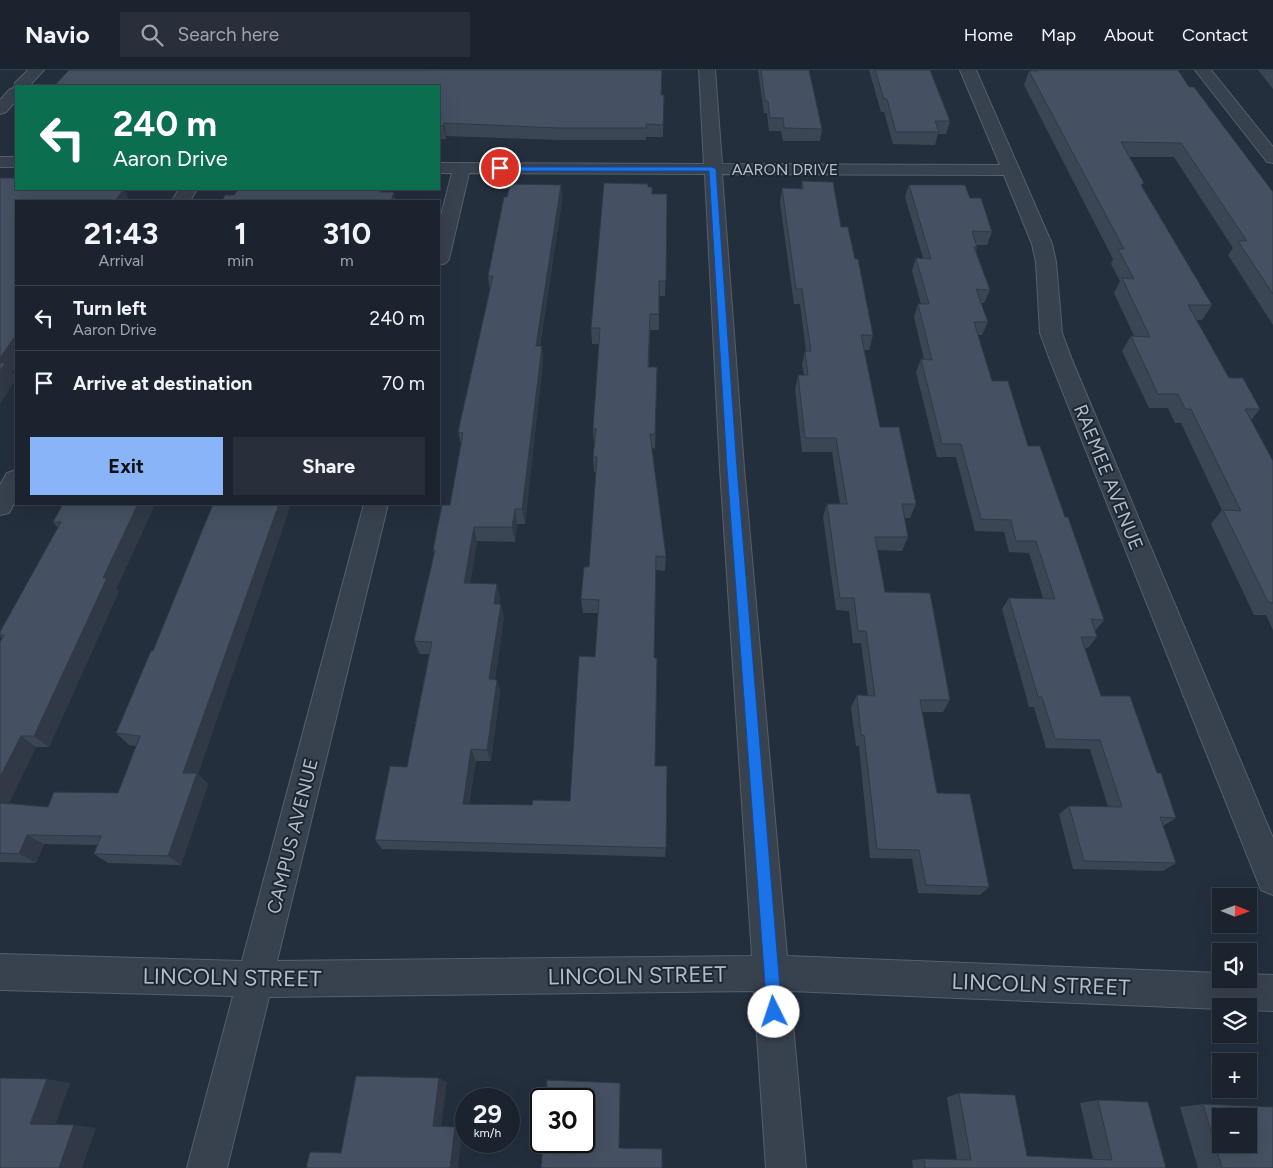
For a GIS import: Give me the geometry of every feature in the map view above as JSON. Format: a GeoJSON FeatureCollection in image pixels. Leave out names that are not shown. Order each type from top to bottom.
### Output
{"type":"FeatureCollection","features":[{"type":"Feature","properties":{"kind":"street"},"geometry":{"type":"LineString","coordinates":[[22,85],[36,70]]}},
{"type":"Feature","properties":{"kind":"street"},"geometry":{"type":"LineString","coordinates":[[707,70],[732,468],[786,1168]]}},
{"type":"Feature","properties":{"kind":"street","name":"RAEMEE AVENUE"},"geometry":{"type":"LineString","coordinates":[[968,70],[1042,244],[1046,262],[1051,333],[1273,878]]}},
{"type":"Feature","properties":{"kind":"street"},"geometry":{"type":"LineString","coordinates":[[1203,70],[1273,158]]}},
{"type":"Feature","properties":{"kind":"street"},"geometry":{"type":"LineString","coordinates":[[0,109],[15,93]]}},
{"type":"Feature","properties":{"kind":"street"},"geometry":{"type":"LineString","coordinates":[[0,162],[15,162]]}},
{"type":"Feature","properties":{"kind":"street","name":"AARON DRIVE"},"geometry":{"type":"LineString","coordinates":[[440,168],[1011,170]]}},
{"type":"Feature","properties":{"kind":"street"},"geometry":{"type":"LineString","coordinates":[[440,255],[462,168]]}},
{"type":"Feature","properties":{"kind":"street"},"geometry":{"type":"LineString","coordinates":[[0,506],[15,481]]}},
{"type":"Feature","properties":{"kind":"street","name":"CAMPUS AVENUE"},"geometry":{"type":"LineString","coordinates":[[207,1168],[376,505]]}},
{"type":"Feature","properties":{"kind":"street","name":"LINCOLN STREET"},"geometry":{"type":"LineString","coordinates":[[0,972],[256,979],[771,973],[1273,994]]}},
{"type":"Feature","properties":{"kind":"building"},"geometry":{"type":"Polygon","coordinates":[[[69,70],[662,70],[661,95],[664,95],[663,125],[646,124],[646,128],[557,128],[444,123],[443,126],[440,126],[440,85],[55,85],[69,70]]]}},
{"type":"Feature","properties":{"kind":"building"},"geometry":{"type":"Polygon","coordinates":[[[761,70],[809,70],[822,129],[784,128],[783,118],[770,118],[768,101],[765,101],[761,70]]]}},
{"type":"Feature","properties":{"kind":"building"},"geometry":{"type":"Polygon","coordinates":[[[875,70],[930,70],[950,121],[935,121],[939,132],[896,132],[887,99],[884,99],[875,70]]]}},
{"type":"Feature","properties":{"kind":"building"},"geometry":{"type":"Polygon","coordinates":[[[1178,70],[1189,87],[1194,87],[1273,192],[1273,294],[1238,241],[1247,241],[1181,143],[1121,142],[1144,183],[1141,185],[1212,305],[1188,305],[1229,378],[1243,378],[1260,409],[1245,409],[1273,461],[1273,603],[1268,602],[1223,510],[1241,511],[1191,409],[1185,409],[1178,394],[1158,394],[1131,336],[1150,337],[1122,278],[1134,279],[1118,249],[1124,249],[1029,71],[1178,70]]]}},
{"type":"Feature","properties":{"kind":"building"},"geometry":{"type":"Polygon","coordinates":[[[0,178],[15,178],[15,190],[123,190],[116,200],[15,200],[15,336],[0,358],[0,178]]]}},
{"type":"Feature","properties":{"kind":"building"},"geometry":{"type":"Polygon","coordinates":[[[802,181],[833,182],[841,227],[848,227],[855,259],[858,259],[873,335],[861,335],[880,427],[899,427],[916,504],[902,504],[908,537],[875,537],[885,592],[930,593],[950,700],[920,700],[937,793],[970,794],[989,887],[926,885],[919,850],[877,849],[864,735],[861,735],[857,695],[875,696],[866,631],[858,631],[854,598],[840,598],[827,504],[847,504],[836,438],[805,438],[798,375],[808,375],[805,351],[811,351],[802,289],[796,289],[782,188],[803,189],[802,181]]]}},
{"type":"Feature","properties":{"kind":"building"},"geometry":{"type":"Polygon","coordinates":[[[604,183],[648,184],[648,187],[652,187],[652,194],[667,194],[666,281],[659,281],[659,314],[650,314],[648,367],[657,367],[655,434],[650,434],[666,557],[656,556],[654,658],[657,658],[655,766],[667,766],[666,848],[375,840],[390,766],[407,767],[432,642],[414,641],[435,550],[433,550],[442,505],[450,505],[463,433],[458,432],[493,276],[488,276],[504,197],[507,197],[510,184],[561,185],[536,346],[542,346],[522,509],[515,509],[512,527],[474,527],[464,583],[497,584],[494,604],[501,604],[489,679],[497,680],[487,750],[471,749],[463,804],[532,805],[533,800],[570,801],[579,656],[595,657],[599,600],[581,599],[584,567],[589,567],[597,457],[593,457],[596,429],[593,429],[600,328],[591,328],[604,183]]]}},
{"type":"Feature","properties":{"kind":"building"},"geometry":{"type":"Polygon","coordinates":[[[909,185],[965,185],[970,198],[981,198],[992,232],[972,231],[977,247],[974,247],[990,290],[976,289],[988,322],[974,322],[992,381],[1008,381],[1028,446],[1040,446],[1065,517],[1068,517],[1104,620],[1091,619],[1097,637],[1081,637],[1101,696],[1130,696],[1157,773],[1161,773],[1176,818],[1160,817],[1176,863],[1084,861],[1069,806],[1122,807],[1100,740],[1055,739],[1042,697],[1038,697],[1009,598],[1055,599],[1036,541],[1016,541],[1011,520],[981,519],[961,444],[942,444],[921,359],[932,360],[918,304],[929,304],[916,258],[931,259],[909,185]]]}},
{"type":"Feature","properties":{"kind":"building"},"geometry":{"type":"Polygon","coordinates":[[[237,190],[381,190],[380,192],[394,192],[391,200],[222,200],[225,195],[234,195],[237,190]]]}},
{"type":"Feature","properties":{"kind":"building"},"geometry":{"type":"Polygon","coordinates":[[[0,363],[5,363],[0,371],[0,363]]]}},
{"type":"Feature","properties":{"kind":"building"},"geometry":{"type":"Polygon","coordinates":[[[62,505],[138,505],[103,578],[107,578],[34,736],[21,736],[0,777],[0,642],[4,635],[0,635],[0,632],[61,522],[53,522],[62,505]]]}},
{"type":"Feature","properties":{"kind":"building"},"geometry":{"type":"Polygon","coordinates":[[[213,505],[279,505],[183,773],[197,773],[168,856],[94,854],[101,836],[27,835],[19,854],[0,853],[0,803],[48,807],[54,792],[118,793],[140,736],[116,733],[151,651],[153,651],[213,505]]]}},
{"type":"Feature","properties":{"kind":"building"},"geometry":{"type":"Polygon","coordinates":[[[356,1076],[439,1078],[433,1126],[455,1127],[450,1168],[306,1168],[310,1152],[341,1153],[356,1076]]]}},
{"type":"Feature","properties":{"kind":"building"},"geometry":{"type":"Polygon","coordinates":[[[0,1078],[47,1079],[30,1124],[74,1125],[59,1168],[0,1168],[0,1078]]]}},
{"type":"Feature","properties":{"kind":"building"},"geometry":{"type":"Polygon","coordinates":[[[547,1080],[620,1083],[619,1148],[662,1149],[662,1168],[541,1168],[542,1153],[595,1153],[595,1088],[547,1088],[547,1080]]]}},
{"type":"Feature","properties":{"kind":"building"},"geometry":{"type":"Polygon","coordinates":[[[959,1093],[1015,1095],[1027,1156],[1112,1160],[1098,1100],[1148,1102],[1166,1168],[925,1168],[924,1159],[971,1160],[959,1093]]]}},
{"type":"Feature","properties":{"kind":"building"},"geometry":{"type":"Polygon","coordinates":[[[1203,1104],[1273,1107],[1273,1168],[1222,1168],[1218,1153],[1257,1153],[1257,1108],[1212,1108],[1212,1134],[1203,1104]]]}},
{"type":"Feature","properties":{"kind":"route"},"geometry":{"type":"LineString","coordinates":[[500,168],[712,169],[732,468],[774,1012]]}}]}
